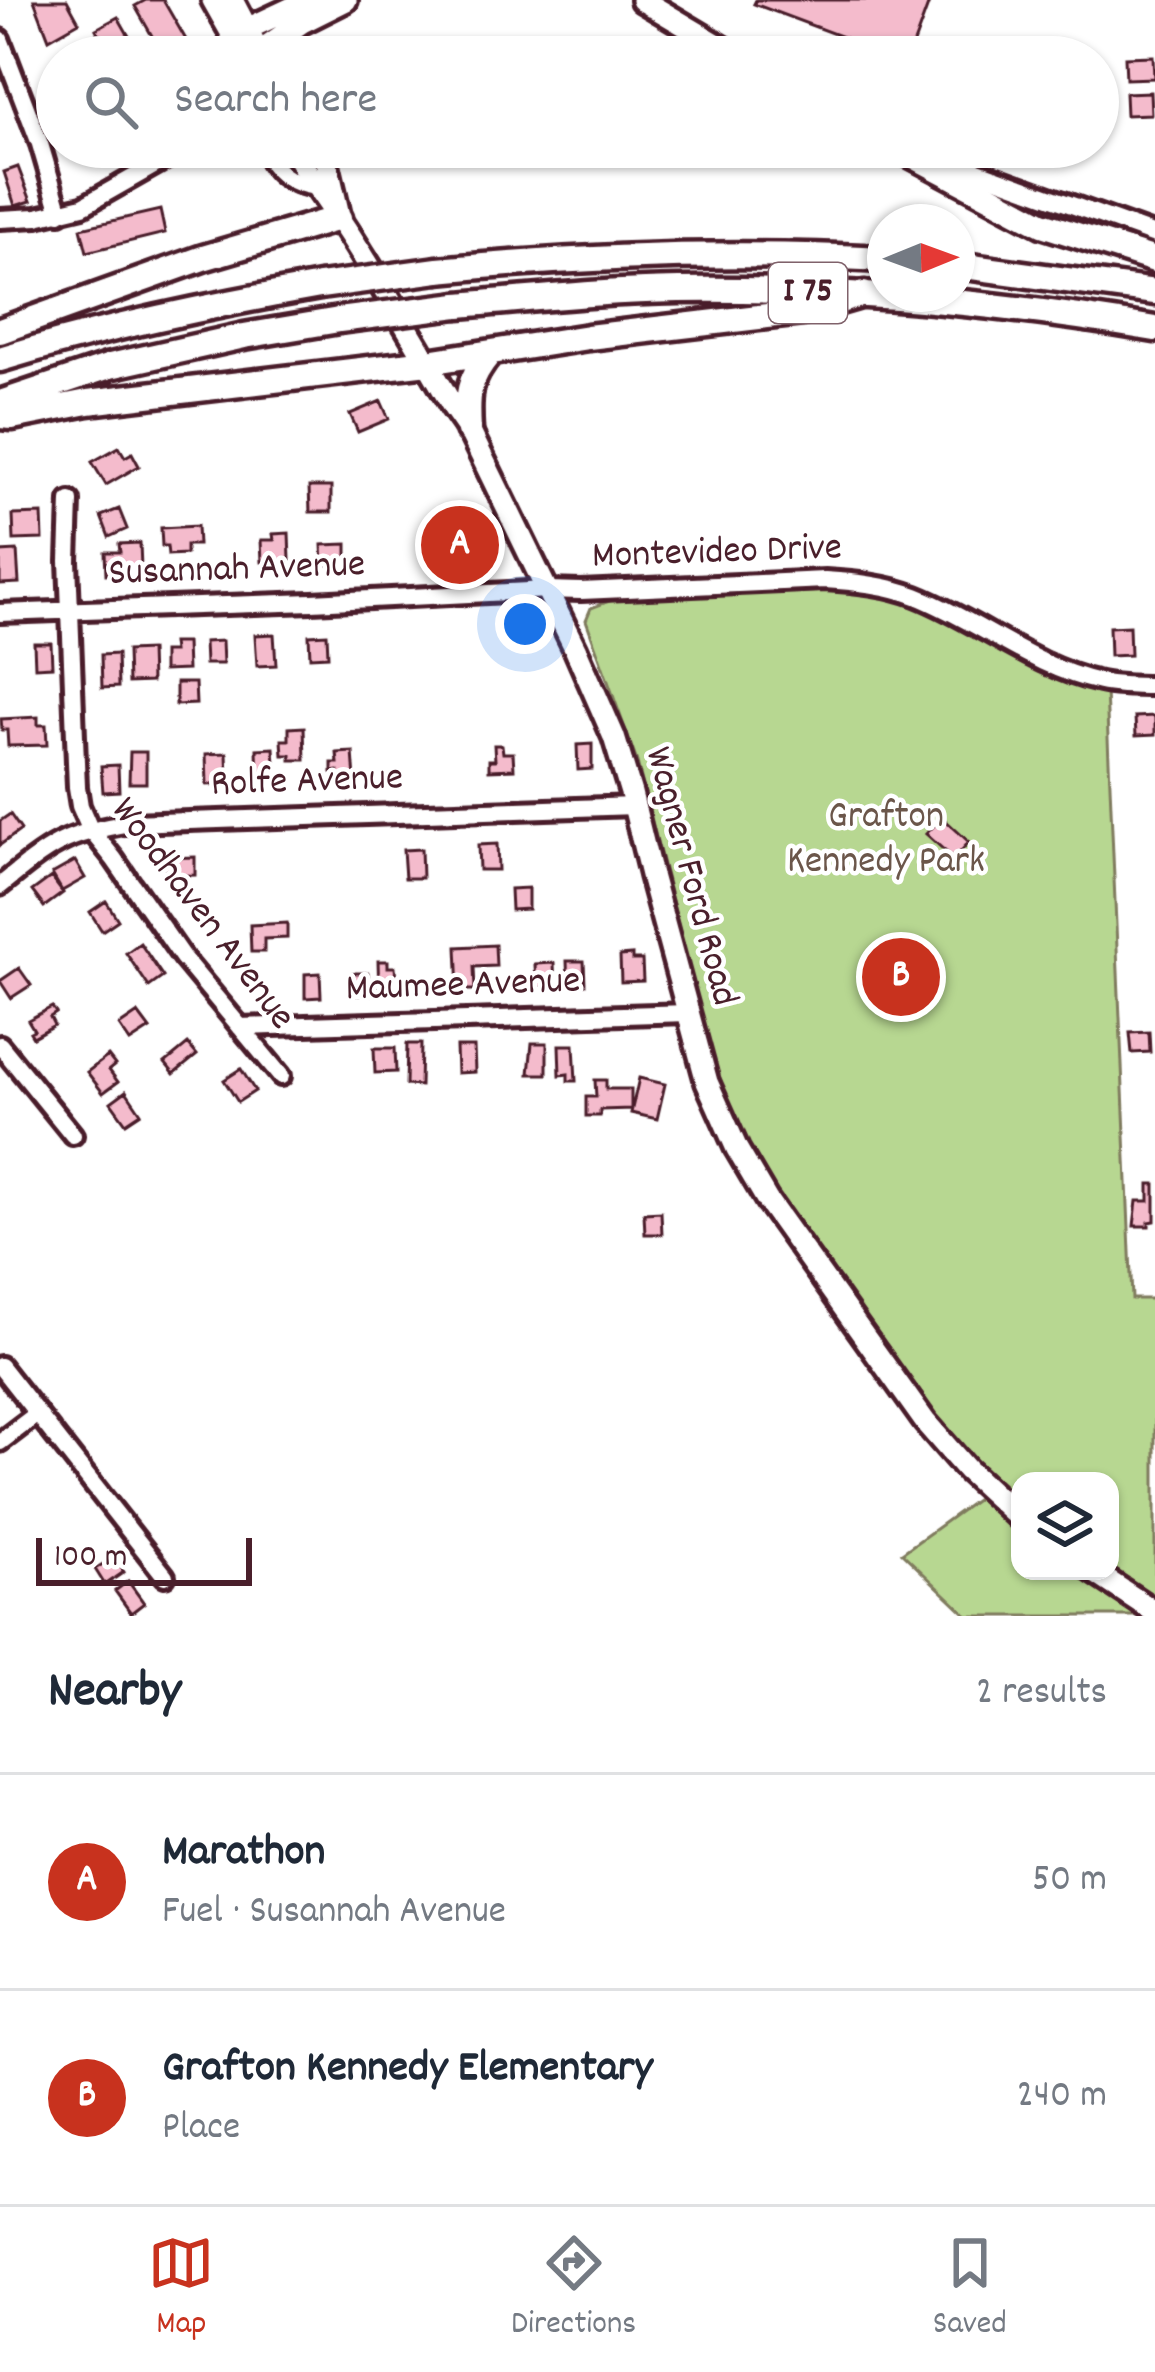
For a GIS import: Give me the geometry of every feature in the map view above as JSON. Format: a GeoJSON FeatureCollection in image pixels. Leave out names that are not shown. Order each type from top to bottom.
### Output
{"type":"FeatureCollection","features":[{"type":"Feature","properties":{"kind":"highway"},"geometry":{"type":"LineString","coordinates":[[937,168],[1042,224],[1155,260]]}},
{"type":"Feature","properties":{"kind":"highway"},"geometry":{"type":"LineString","coordinates":[[0,331],[202,258],[340,218]]}},
{"type":"Feature","properties":{"kind":"highway","name":"I 75"},"geometry":{"type":"LineString","coordinates":[[0,359],[170,314],[438,270],[610,256],[867,258]]}},
{"type":"Feature","properties":{"kind":"highway"},"geometry":{"type":"LineString","coordinates":[[975,267],[1155,292]]}},
{"type":"Feature","properties":{"kind":"highway","name":"I 75"},"geometry":{"type":"LineString","coordinates":[[0,403],[110,366],[244,336],[458,304],[578,295],[677,290],[864,294],[1048,311],[1155,329]]}},
{"type":"Feature","properties":{"kind":"highway"},"geometry":{"type":"LineString","coordinates":[[0,416],[802,312],[864,294]]}},
{"type":"Feature","properties":{"kind":"highway"},"geometry":{"type":"LineString","coordinates":[[469,430],[467,399],[473,373],[490,353]]}},
{"type":"Feature","properties":{"kind":"main road"},"geometry":{"type":"LineString","coordinates":[[213,0],[246,36]]}},
{"type":"Feature","properties":{"kind":"main road"},"geometry":{"type":"LineString","coordinates":[[232,0],[253,26]]}},
{"type":"Feature","properties":{"kind":"main road"},"geometry":{"type":"LineString","coordinates":[[245,0],[256,36]]}},
{"type":"Feature","properties":{"kind":"main road"},"geometry":{"type":"LineString","coordinates":[[253,26],[294,7],[329,0]]}},
{"type":"Feature","properties":{"kind":"main road"},"geometry":{"type":"LineString","coordinates":[[284,36],[346,0]]}},
{"type":"Feature","properties":{"kind":"main road"},"geometry":{"type":"LineString","coordinates":[[642,0],[703,36]]}},
{"type":"Feature","properties":{"kind":"main road","name":"Wagner Ford Road"},"geometry":{"type":"LineString","coordinates":[[305,168],[469,430],[614,737],[706,1082],[722,1118],[767,1200],[926,1423],[1011,1511]]}},
{"type":"Feature","properties":{"kind":"main road","name":"Wagner Ford Road"},"geometry":{"type":"LineString","coordinates":[[327,168],[340,218]]}},
{"type":"Feature","properties":{"kind":"main road"},"geometry":{"type":"LineString","coordinates":[[1107,1580],[1155,1612]]}},
{"type":"Feature","properties":{"kind":"street"},"geometry":{"type":"LineString","coordinates":[[0,39],[36,134]]}},
{"type":"Feature","properties":{"kind":"street"},"geometry":{"type":"LineString","coordinates":[[47,168],[60,213]]}},
{"type":"Feature","properties":{"kind":"street"},"geometry":{"type":"LineString","coordinates":[[0,219],[60,213],[150,168]]}},
{"type":"Feature","properties":{"kind":"street"},"geometry":{"type":"LineString","coordinates":[[274,168],[296,183],[316,187]]}},
{"type":"Feature","properties":{"kind":"street"},"geometry":{"type":"LineString","coordinates":[[969,168],[1155,235]]}},
{"type":"Feature","properties":{"kind":"street","name":"Woodhaven Avenue"},"geometry":{"type":"LineString","coordinates":[[70,501],[68,561],[80,806],[90,829],[183,958],[281,1076]]}},
{"type":"Feature","properties":{"kind":"street","name":"Montevideo Drive"},"geometry":{"type":"LineString","coordinates":[[548,590],[825,580],[869,584],[928,602],[1074,675],[1104,683],[1155,686]]}},
{"type":"Feature","properties":{"kind":"street","name":"Susannah Avenue"},"geometry":{"type":"LineString","coordinates":[[0,613],[548,590]]}},
{"type":"Feature","properties":{"kind":"street","name":"Rolfe Avenue"},"geometry":{"type":"LineString","coordinates":[[0,886],[55,843],[90,829],[130,823],[634,806]]}},
{"type":"Feature","properties":{"kind":"street","name":"Maumee Avenue"},"geometry":{"type":"LineString","coordinates":[[240,1027],[688,1013]]}},
{"type":"Feature","properties":{"kind":"street"},"geometry":{"type":"LineString","coordinates":[[0,1045],[73,1136]]}},
{"type":"Feature","properties":{"kind":"street"},"geometry":{"type":"LineString","coordinates":[[0,1366],[165,1576]]}},
{"type":"Feature","properties":{"kind":"street"},"geometry":{"type":"LineString","coordinates":[[0,1442],[37,1414]]}},
{"type":"Feature","properties":{"kind":"green space","name":"Grafton Kennedy Park"},"geometry":{"type":"Polygon","coordinates":[[[814,588],[879,594],[941,614],[1056,677],[1106,691],[1132,1299],[1155,1299],[1155,1616],[968,1616],[902,1553],[995,1486],[908,1382],[777,1194],[727,1099],[707,1039],[637,762],[586,620],[591,608],[617,598],[814,588]]]}},
{"type":"Feature","properties":{"kind":"building"},"geometry":{"type":"Polygon","coordinates":[[[34,0],[67,0],[79,22],[48,36],[34,0]]]}},
{"type":"Feature","properties":{"kind":"building"},"geometry":{"type":"Polygon","coordinates":[[[163,0],[184,36],[152,36],[135,6],[163,0]]]}},
{"type":"Feature","properties":{"kind":"building"},"geometry":{"type":"Polygon","coordinates":[[[756,0],[930,0],[917,36],[840,36],[754,4],[756,0]]]}},
{"type":"Feature","properties":{"kind":"building"},"geometry":{"type":"Polygon","coordinates":[[[118,17],[129,36],[100,36],[96,29],[118,17]]]}},
{"type":"Feature","properties":{"kind":"building"},"geometry":{"type":"Polygon","coordinates":[[[1153,56],[1154,78],[1126,79],[1125,57],[1153,56]]]}},
{"type":"Feature","properties":{"kind":"building"},"geometry":{"type":"Polygon","coordinates":[[[1150,92],[1151,114],[1126,115],[1125,93],[1150,92]]]}},
{"type":"Feature","properties":{"kind":"building"},"geometry":{"type":"Polygon","coordinates":[[[18,167],[31,201],[15,206],[4,172],[18,167]]]}},
{"type":"Feature","properties":{"kind":"building"},"geometry":{"type":"Polygon","coordinates":[[[160,210],[165,233],[87,252],[81,228],[160,210]]]}},
{"type":"Feature","properties":{"kind":"building"},"geometry":{"type":"Polygon","coordinates":[[[381,401],[389,419],[358,432],[350,414],[381,401]]]}},
{"type":"Feature","properties":{"kind":"building"},"geometry":{"type":"Polygon","coordinates":[[[119,447],[125,457],[132,453],[139,466],[106,485],[92,462],[119,447]]]}},
{"type":"Feature","properties":{"kind":"building"},"geometry":{"type":"Polygon","coordinates":[[[309,487],[331,487],[331,512],[310,512],[309,487]]]}},
{"type":"Feature","properties":{"kind":"building"},"geometry":{"type":"Polygon","coordinates":[[[119,509],[127,529],[109,537],[101,516],[119,509]]]}},
{"type":"Feature","properties":{"kind":"building"},"geometry":{"type":"Polygon","coordinates":[[[42,514],[43,539],[14,540],[13,515],[42,514]]]}},
{"type":"Feature","properties":{"kind":"building"},"geometry":{"type":"Polygon","coordinates":[[[197,526],[198,545],[186,545],[186,554],[168,555],[161,528],[197,526]]]}},
{"type":"Feature","properties":{"kind":"building"},"geometry":{"type":"Polygon","coordinates":[[[289,533],[290,560],[262,562],[261,540],[289,533]]]}},
{"type":"Feature","properties":{"kind":"building"},"geometry":{"type":"Polygon","coordinates":[[[140,543],[141,568],[134,568],[134,573],[106,574],[105,552],[120,552],[119,544],[140,543]]]}},
{"type":"Feature","properties":{"kind":"building"},"geometry":{"type":"Polygon","coordinates":[[[347,544],[347,564],[323,565],[322,545],[347,544]]]}},
{"type":"Feature","properties":{"kind":"building"},"geometry":{"type":"Polygon","coordinates":[[[17,551],[19,583],[0,584],[0,552],[17,551]]]}},
{"type":"Feature","properties":{"kind":"building"},"geometry":{"type":"Polygon","coordinates":[[[1129,626],[1130,655],[1110,656],[1109,627],[1129,626]]]}},
{"type":"Feature","properties":{"kind":"building"},"geometry":{"type":"Polygon","coordinates":[[[274,634],[276,665],[257,666],[255,635],[274,634]]]}},
{"type":"Feature","properties":{"kind":"building"},"geometry":{"type":"Polygon","coordinates":[[[327,634],[328,656],[310,657],[309,635],[327,634]]]}},
{"type":"Feature","properties":{"kind":"building"},"geometry":{"type":"Polygon","coordinates":[[[222,641],[223,664],[205,664],[204,642],[222,641]]]}},
{"type":"Feature","properties":{"kind":"building"},"geometry":{"type":"Polygon","coordinates":[[[34,643],[51,643],[52,666],[35,667],[34,643]]]}},
{"type":"Feature","properties":{"kind":"building"},"geometry":{"type":"Polygon","coordinates":[[[172,643],[186,643],[187,670],[163,671],[163,652],[173,652],[172,643]]]}},
{"type":"Feature","properties":{"kind":"building"},"geometry":{"type":"Polygon","coordinates":[[[150,650],[151,682],[128,683],[127,651],[150,650]]]}},
{"type":"Feature","properties":{"kind":"building"},"geometry":{"type":"Polygon","coordinates":[[[117,654],[118,687],[102,688],[101,655],[117,654]]]}},
{"type":"Feature","properties":{"kind":"building"},"geometry":{"type":"Polygon","coordinates":[[[176,683],[195,683],[196,704],[176,705],[176,683]]]}},
{"type":"Feature","properties":{"kind":"building"},"geometry":{"type":"Polygon","coordinates":[[[1155,716],[1155,735],[1136,736],[1135,717],[1155,716]]]}},
{"type":"Feature","properties":{"kind":"building"},"geometry":{"type":"Polygon","coordinates":[[[38,717],[38,725],[46,725],[47,745],[8,746],[1,719],[38,717]]]}},
{"type":"Feature","properties":{"kind":"building"},"geometry":{"type":"Polygon","coordinates":[[[304,727],[305,760],[291,760],[291,755],[283,755],[282,740],[289,740],[289,728],[304,727]]]}},
{"type":"Feature","properties":{"kind":"building"},"geometry":{"type":"Polygon","coordinates":[[[592,744],[592,769],[578,770],[577,745],[592,744]]]}},
{"type":"Feature","properties":{"kind":"building"},"geometry":{"type":"Polygon","coordinates":[[[494,745],[502,745],[503,753],[513,753],[514,769],[489,770],[489,760],[495,760],[494,745]]]}},
{"type":"Feature","properties":{"kind":"building"},"geometry":{"type":"Polygon","coordinates":[[[274,748],[276,780],[258,781],[257,749],[274,748]]]}},
{"type":"Feature","properties":{"kind":"building"},"geometry":{"type":"Polygon","coordinates":[[[130,752],[146,752],[146,783],[129,783],[130,752]]]}},
{"type":"Feature","properties":{"kind":"building"},"geometry":{"type":"Polygon","coordinates":[[[353,752],[355,780],[339,780],[338,771],[332,772],[337,753],[353,752]]]}},
{"type":"Feature","properties":{"kind":"building"},"geometry":{"type":"Polygon","coordinates":[[[227,753],[228,784],[207,785],[206,754],[227,753]]]}},
{"type":"Feature","properties":{"kind":"building"},"geometry":{"type":"Polygon","coordinates":[[[118,765],[119,791],[103,792],[101,766],[118,765]]]}},
{"type":"Feature","properties":{"kind":"building"},"geometry":{"type":"Polygon","coordinates":[[[10,814],[21,830],[0,845],[0,821],[10,814]]]}},
{"type":"Feature","properties":{"kind":"building"},"geometry":{"type":"Polygon","coordinates":[[[942,817],[969,842],[954,859],[926,834],[942,817]]]}},
{"type":"Feature","properties":{"kind":"building"},"geometry":{"type":"Polygon","coordinates":[[[497,844],[498,870],[479,870],[478,845],[497,844]]]}},
{"type":"Feature","properties":{"kind":"building"},"geometry":{"type":"Polygon","coordinates":[[[421,849],[422,878],[405,878],[403,850],[421,849]]]}},
{"type":"Feature","properties":{"kind":"building"},"geometry":{"type":"Polygon","coordinates":[[[195,857],[195,875],[164,876],[164,858],[195,857]]]}},
{"type":"Feature","properties":{"kind":"building"},"geometry":{"type":"Polygon","coordinates":[[[75,861],[85,878],[62,891],[52,874],[75,861]]]}},
{"type":"Feature","properties":{"kind":"building"},"geometry":{"type":"Polygon","coordinates":[[[51,877],[63,893],[44,907],[32,891],[51,877]]]}},
{"type":"Feature","properties":{"kind":"building"},"geometry":{"type":"Polygon","coordinates":[[[528,888],[528,909],[511,910],[510,889],[528,888]]]}},
{"type":"Feature","properties":{"kind":"building"},"geometry":{"type":"Polygon","coordinates":[[[106,901],[118,920],[102,931],[90,912],[106,901]]]}},
{"type":"Feature","properties":{"kind":"building"},"geometry":{"type":"Polygon","coordinates":[[[287,923],[287,938],[264,939],[264,952],[251,952],[250,925],[287,923]]]}},
{"type":"Feature","properties":{"kind":"building"},"geometry":{"type":"Polygon","coordinates":[[[140,943],[163,977],[149,987],[126,953],[140,943]]]}},
{"type":"Feature","properties":{"kind":"building"},"geometry":{"type":"Polygon","coordinates":[[[495,945],[496,966],[474,967],[475,990],[459,990],[457,947],[495,945]]]}},
{"type":"Feature","properties":{"kind":"building"},"geometry":{"type":"Polygon","coordinates":[[[632,955],[632,960],[642,960],[643,981],[621,982],[620,956],[632,955]]]}},
{"type":"Feature","properties":{"kind":"building"},"geometry":{"type":"Polygon","coordinates":[[[378,961],[395,967],[397,992],[379,993],[378,961]]]}},
{"type":"Feature","properties":{"kind":"building"},"geometry":{"type":"Polygon","coordinates":[[[567,961],[584,961],[585,984],[568,985],[567,961]]]}},
{"type":"Feature","properties":{"kind":"building"},"geometry":{"type":"Polygon","coordinates":[[[554,963],[555,987],[536,988],[535,964],[554,963]]]}},
{"type":"Feature","properties":{"kind":"building"},"geometry":{"type":"Polygon","coordinates":[[[19,968],[31,985],[11,998],[0,981],[19,968]]]}},
{"type":"Feature","properties":{"kind":"building"},"geometry":{"type":"Polygon","coordinates":[[[320,973],[321,997],[305,998],[305,974],[320,973]]]}},
{"type":"Feature","properties":{"kind":"building"},"geometry":{"type":"Polygon","coordinates":[[[351,973],[368,973],[369,995],[352,995],[351,973]]]}},
{"type":"Feature","properties":{"kind":"building"},"geometry":{"type":"Polygon","coordinates":[[[52,1007],[54,1025],[33,1037],[28,1020],[52,1007]]]}},
{"type":"Feature","properties":{"kind":"building"},"geometry":{"type":"Polygon","coordinates":[[[138,1013],[150,1029],[130,1042],[119,1026],[138,1013]]]}},
{"type":"Feature","properties":{"kind":"building"},"geometry":{"type":"Polygon","coordinates":[[[1149,1032],[1150,1052],[1132,1053],[1130,1033],[1149,1032]]]}},
{"type":"Feature","properties":{"kind":"building"},"geometry":{"type":"Polygon","coordinates":[[[532,1043],[547,1043],[547,1074],[529,1074],[532,1043]]]}},
{"type":"Feature","properties":{"kind":"building"},"geometry":{"type":"Polygon","coordinates":[[[188,1044],[197,1055],[174,1074],[165,1063],[188,1044]]]}},
{"type":"Feature","properties":{"kind":"building"},"geometry":{"type":"Polygon","coordinates":[[[407,1044],[421,1044],[420,1086],[406,1085],[407,1044]]]}},
{"type":"Feature","properties":{"kind":"building"},"geometry":{"type":"Polygon","coordinates":[[[559,1045],[574,1045],[576,1081],[568,1081],[568,1074],[560,1075],[559,1045]]]}},
{"type":"Feature","properties":{"kind":"building"},"geometry":{"type":"Polygon","coordinates":[[[456,1047],[474,1047],[475,1072],[457,1073],[456,1047]]]}},
{"type":"Feature","properties":{"kind":"building"},"geometry":{"type":"Polygon","coordinates":[[[374,1048],[395,1048],[396,1072],[375,1073],[374,1048]]]}},
{"type":"Feature","properties":{"kind":"building"},"geometry":{"type":"Polygon","coordinates":[[[108,1056],[115,1065],[109,1070],[118,1082],[103,1093],[87,1072],[108,1056]]]}},
{"type":"Feature","properties":{"kind":"building"},"geometry":{"type":"Polygon","coordinates":[[[241,1069],[255,1091],[238,1102],[224,1080],[241,1069]]]}},
{"type":"Feature","properties":{"kind":"building"},"geometry":{"type":"Polygon","coordinates":[[[639,1078],[665,1084],[657,1119],[631,1113],[639,1078]]]}},
{"type":"Feature","properties":{"kind":"building"},"geometry":{"type":"Polygon","coordinates":[[[595,1080],[606,1080],[606,1089],[631,1089],[631,1109],[600,1110],[600,1116],[586,1116],[586,1097],[596,1097],[595,1080]]]}},
{"type":"Feature","properties":{"kind":"building"},"geometry":{"type":"Polygon","coordinates":[[[126,1091],[141,1113],[126,1123],[111,1102],[126,1091]]]}},
{"type":"Feature","properties":{"kind":"building"},"geometry":{"type":"Polygon","coordinates":[[[1149,1184],[1155,1184],[1155,1221],[1134,1226],[1137,1201],[1149,1201],[1149,1184]]]}},
{"type":"Feature","properties":{"kind":"building"},"geometry":{"type":"Polygon","coordinates":[[[661,1212],[662,1234],[645,1234],[644,1213],[661,1212]]]}},
{"type":"Feature","properties":{"kind":"building"},"geometry":{"type":"Polygon","coordinates":[[[114,1557],[124,1572],[105,1585],[95,1569],[114,1557]]]}},
{"type":"Feature","properties":{"kind":"building"},"geometry":{"type":"Polygon","coordinates":[[[128,1581],[144,1603],[131,1613],[115,1591],[128,1581]]]}},
{"type":"Feature","properties":{"kind":"place","name":"Marathon"},"geometry":{"type":"Point","coordinates":[460,545]}},
{"type":"Feature","properties":{"kind":"place","name":"Grafton Kennedy Elementary"},"geometry":{"type":"Point","coordinates":[901,977]}}]}
